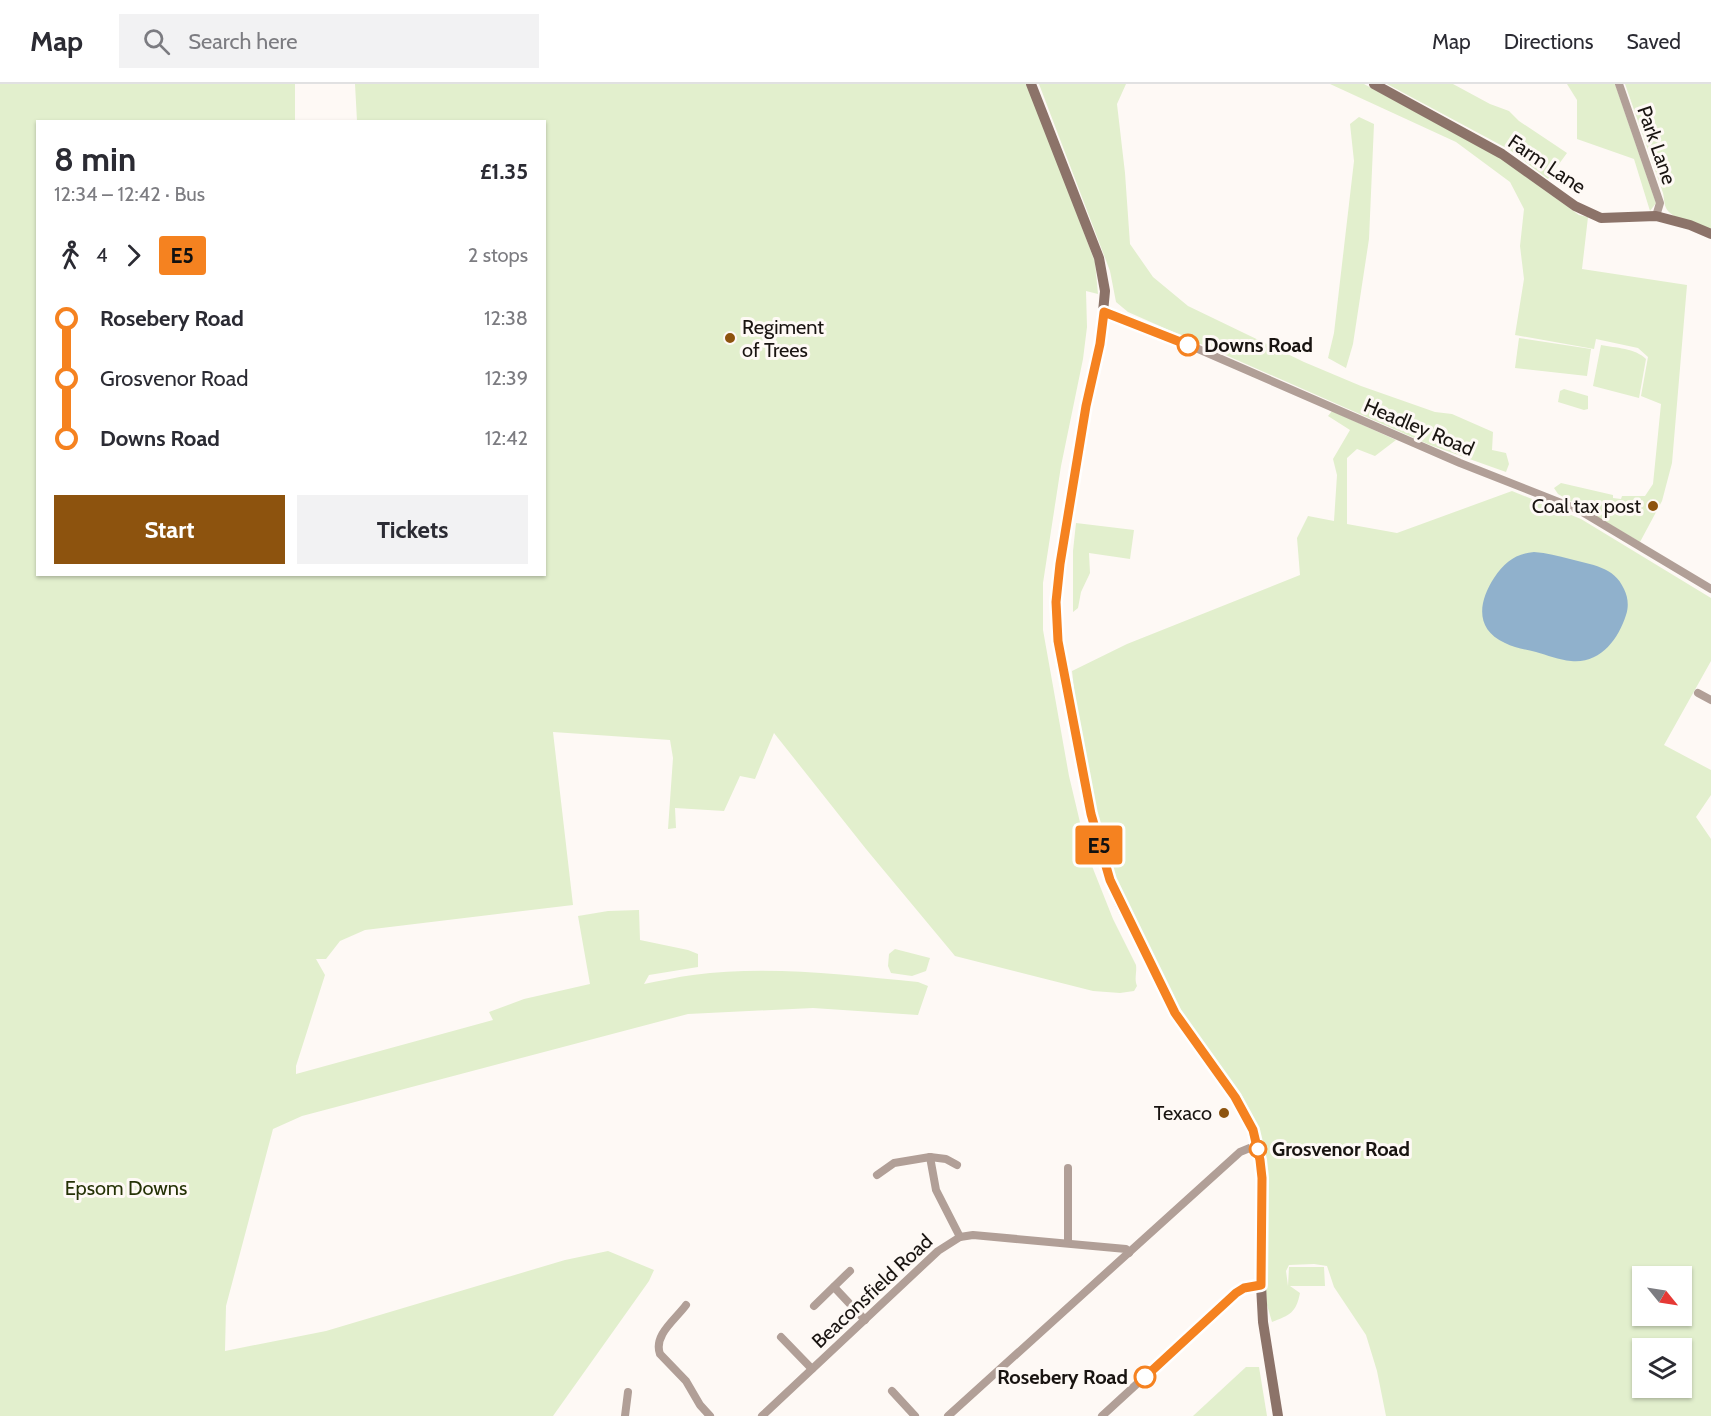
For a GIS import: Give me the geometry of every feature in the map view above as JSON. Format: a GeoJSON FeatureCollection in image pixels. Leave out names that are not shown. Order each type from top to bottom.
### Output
{"type":"FeatureCollection","features":[{"type":"Feature","properties":{"kind":"street"},"geometry":{"type":"LineString","coordinates":[[1031,84],[1099,258],[1105,291],[1100,344],[1084,417],[1058,583],[1056,622],[1058,641],[1074,730],[1098,840],[1120,904],[1175,1013],[1249,1119],[1257,1145],[1262,1178],[1261,1285],[1264,1338],[1278,1416]]}},
{"type":"Feature","properties":{"kind":"street","name":"Farm Lane"},"geometry":{"type":"LineString","coordinates":[[1374,84],[1502,154],[1575,206],[1601,218],[1656,216],[1690,225],[1711,234]]}},
{"type":"Feature","properties":{"kind":"street","name":"Park Lane"},"geometry":{"type":"LineString","coordinates":[[1619,84],[1660,203],[1656,216]]}},
{"type":"Feature","properties":{"kind":"street","name":"Headley Road"},"geometry":{"type":"LineString","coordinates":[[1104,312],[1166,335],[1460,463],[1579,510],[1711,589]]}},
{"type":"Feature","properties":{"kind":"street"},"geometry":{"type":"LineString","coordinates":[[1698,693],[1711,700]]}},
{"type":"Feature","properties":{"kind":"street"},"geometry":{"type":"LineString","coordinates":[[948,1416],[1240,1152],[1257,1145]]}},
{"type":"Feature","properties":{"kind":"street"},"geometry":{"type":"LineString","coordinates":[[930,1157],[936,1190],[960,1236]]}},
{"type":"Feature","properties":{"kind":"street"},"geometry":{"type":"LineString","coordinates":[[877,1175],[894,1163],[930,1157],[946,1159],[957,1165]]}},
{"type":"Feature","properties":{"kind":"street"},"geometry":{"type":"LineString","coordinates":[[1068,1168],[1068,1242]]}},
{"type":"Feature","properties":{"kind":"street","name":"Beaconsfield Road"},"geometry":{"type":"LineString","coordinates":[[762,1416],[938,1251],[960,1236],[986,1235],[1068,1242],[1126,1249],[1129,1253]]}},
{"type":"Feature","properties":{"kind":"street"},"geometry":{"type":"LineString","coordinates":[[814,1306],[850,1271]]}},
{"type":"Feature","properties":{"kind":"street"},"geometry":{"type":"LineString","coordinates":[[1102,1416],[1236,1293],[1244,1288],[1261,1285]]}},
{"type":"Feature","properties":{"kind":"street"},"geometry":{"type":"LineString","coordinates":[[834,1287],[864,1320]]}},
{"type":"Feature","properties":{"kind":"street"},"geometry":{"type":"LineString","coordinates":[[686,1305],[664,1332],[658,1349],[686,1381],[700,1406],[710,1416]]}},
{"type":"Feature","properties":{"kind":"street"},"geometry":{"type":"LineString","coordinates":[[781,1337],[812,1369]]}},
{"type":"Feature","properties":{"kind":"street"},"geometry":{"type":"LineString","coordinates":[[892,1391],[915,1416]]}},
{"type":"Feature","properties":{"kind":"street"},"geometry":{"type":"LineString","coordinates":[[625,1416],[628,1392]]}},
{"type":"Feature","properties":{"kind":"green space","name":"Epsom Downs"},"geometry":{"type":"Polygon","coordinates":[[[0,84],[295,84],[295,120],[36,120],[36,576],[546,576],[546,120],[357,120],[355,84],[1028,84],[1095,262],[1098,294],[1086,291],[1087,327],[1083,359],[1061,466],[1043,583],[1043,630],[1069,776],[1088,856],[1113,919],[1136,965],[1137,986],[1134,991],[1120,993],[1093,991],[955,956],[774,733],[755,779],[740,776],[724,811],[675,808],[676,828],[668,829],[673,758],[670,740],[553,732],[573,905],[365,930],[340,941],[326,959],[316,959],[325,975],[296,1066],[296,1074],[493,1020],[489,1012],[524,999],[590,984],[578,916],[608,911],[639,910],[640,940],[698,954],[698,967],[649,975],[644,984],[693,975],[749,971],[806,972],[918,982],[928,986],[918,1015],[813,1008],[688,1014],[302,1116],[273,1129],[226,1306],[225,1351],[326,1331],[565,1260],[608,1251],[654,1270],[649,1281],[553,1416],[0,1416],[0,84]]]}},
{"type":"Feature","properties":{"kind":"green space"},"geometry":{"type":"Polygon","coordinates":[[[1039,84],[1126,84],[1117,104],[1130,244],[1153,277],[1188,306],[1304,362],[1361,386],[1435,412],[1452,414],[1493,432],[1492,450],[1506,453],[1509,464],[1506,472],[1430,445],[1128,312],[1116,302],[1110,271],[1039,84]]]}},
{"type":"Feature","properties":{"kind":"green space"},"geometry":{"type":"Polygon","coordinates":[[[1330,84],[1364,84],[1500,158],[1579,215],[1588,217],[1582,269],[1687,285],[1672,463],[1662,501],[1640,542],[1558,494],[1554,488],[1561,483],[1613,495],[1613,498],[1645,496],[1653,484],[1661,404],[1641,396],[1648,357],[1638,348],[1596,339],[1594,349],[1515,335],[1524,279],[1520,246],[1524,209],[1510,182],[1456,142],[1330,84]]]}},
{"type":"Feature","properties":{"kind":"green space"},"geometry":{"type":"Polygon","coordinates":[[[1387,84],[1453,84],[1490,104],[1509,111],[1519,121],[1567,153],[1548,179],[1510,150],[1387,84]]]}},
{"type":"Feature","properties":{"kind":"green space"},"geometry":{"type":"Polygon","coordinates":[[[1567,84],[1615,84],[1656,203],[1650,211],[1634,159],[1577,139],[1577,100],[1567,84]]]}},
{"type":"Feature","properties":{"kind":"green space"},"geometry":{"type":"Polygon","coordinates":[[[1625,84],[1711,84],[1711,231],[1674,216],[1666,208],[1663,193],[1625,84]]]}},
{"type":"Feature","properties":{"kind":"green space"},"geometry":{"type":"Polygon","coordinates":[[[1359,117],[1374,124],[1369,239],[1353,344],[1346,368],[1328,358],[1334,333],[1354,161],[1350,124],[1359,117]]]}},
{"type":"Feature","properties":{"kind":"green space"},"geometry":{"type":"Polygon","coordinates":[[[1519,338],[1591,349],[1587,376],[1515,368],[1519,338]]]}},
{"type":"Feature","properties":{"kind":"green space"},"geometry":{"type":"Polygon","coordinates":[[[1601,345],[1631,351],[1646,359],[1639,398],[1593,386],[1601,345]]]}},
{"type":"Feature","properties":{"kind":"green space"},"geometry":{"type":"Polygon","coordinates":[[[1564,389],[1588,396],[1588,409],[1584,410],[1558,402],[1560,391],[1564,389]]]}},
{"type":"Feature","properties":{"kind":"green space"},"geometry":{"type":"Polygon","coordinates":[[[1332,411],[1396,440],[1375,456],[1357,449],[1347,458],[1347,524],[1397,533],[1512,491],[1581,519],[1711,598],[1711,661],[1664,745],[1711,770],[1711,795],[1696,817],[1711,839],[1711,1416],[1386,1416],[1377,1371],[1366,1335],[1334,1287],[1327,1266],[1289,1265],[1286,1271],[1288,1286],[1289,1267],[1324,1267],[1325,1286],[1290,1286],[1300,1293],[1294,1309],[1288,1315],[1272,1322],[1267,1305],[1265,1275],[1268,1171],[1258,1126],[1241,1094],[1198,1040],[1164,984],[1133,922],[1105,855],[1093,803],[1072,671],[1127,644],[1300,575],[1297,538],[1308,516],[1334,521],[1337,475],[1333,459],[1350,430],[1328,416],[1332,411]]]}},
{"type":"Feature","properties":{"kind":"green space"},"geometry":{"type":"Polygon","coordinates":[[[1076,523],[1134,530],[1130,559],[1089,553],[1090,573],[1081,592],[1078,608],[1073,612],[1073,551],[1076,523]]]}},
{"type":"Feature","properties":{"kind":"green space"},"geometry":{"type":"Polygon","coordinates":[[[895,949],[930,958],[926,971],[912,976],[891,973],[888,966],[889,954],[895,949]]]}},
{"type":"Feature","properties":{"kind":"green space"},"geometry":{"type":"Polygon","coordinates":[[[1246,1367],[1259,1367],[1267,1416],[1193,1416],[1246,1367]]]}},
{"type":"Feature","properties":{"kind":"water"},"geometry":{"type":"Polygon","coordinates":[[[1534,552],[1594,565],[1608,571],[1620,581],[1627,598],[1628,608],[1623,624],[1613,641],[1591,659],[1562,660],[1508,645],[1488,630],[1482,614],[1483,605],[1494,578],[1511,560],[1534,552]]]}},
{"type":"Feature","properties":{"kind":"bus line","name":"E5"},"geometry":{"type":"LineString","coordinates":[[1145,1377],[1236,1293],[1244,1288],[1261,1285],[1262,1178],[1260,1160],[1249,1119],[1175,1013],[1110,880],[1091,814],[1074,730],[1058,641],[1056,602],[1067,517],[1104,312],[1188,345]]}},
{"type":"Feature","properties":{"kind":"place","name":"Regiment of Trees"},"geometry":{"type":"Point","coordinates":[730,338]}},
{"type":"Feature","properties":{"kind":"place","name":"Downs Road"},"geometry":{"type":"Point","coordinates":[1188,345]}},
{"type":"Feature","properties":{"kind":"place","name":"Coal tax post"},"geometry":{"type":"Point","coordinates":[1653,506]}},
{"type":"Feature","properties":{"kind":"place","name":"Texaco"},"geometry":{"type":"Point","coordinates":[1224,1113]}},
{"type":"Feature","properties":{"kind":"place","name":"Grosvenor Road"},"geometry":{"type":"Point","coordinates":[1258,1149]}},
{"type":"Feature","properties":{"kind":"place","name":"Rosebery Road"},"geometry":{"type":"Point","coordinates":[1145,1377]}}]}
